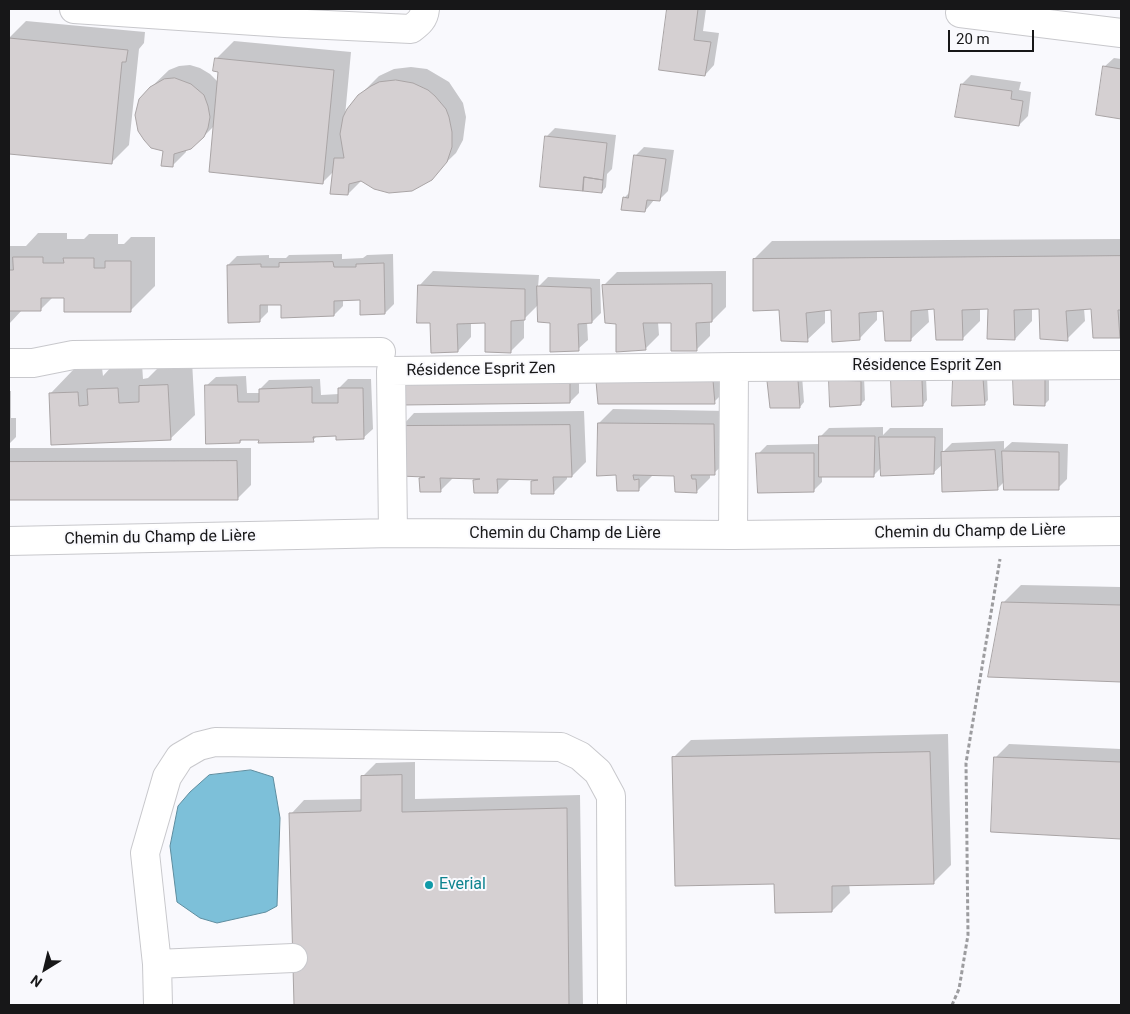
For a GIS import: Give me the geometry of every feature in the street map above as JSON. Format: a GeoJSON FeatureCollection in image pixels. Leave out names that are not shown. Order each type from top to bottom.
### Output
{"type":"FeatureCollection","features":[{"type":"Feature","properties":{"kind":"street"},"geometry":{"type":"LineString","coordinates":[[74,9],[411,29],[424,16],[425,9]]}},
{"type":"Feature","properties":{"kind":"street"},"geometry":{"type":"LineString","coordinates":[[960,13],[1121,33]]}},
{"type":"Feature","properties":{"kind":"street"},"geometry":{"type":"LineString","coordinates":[[9,363],[33,363],[73,355],[381,352]]}},
{"type":"Feature","properties":{"kind":"street","name":"Résidence Esprit Zen"},"geometry":{"type":"LineString","coordinates":[[393,534],[391,371],[1121,365]]}},
{"type":"Feature","properties":{"kind":"street"},"geometry":{"type":"LineString","coordinates":[[733,535],[734,367]]}},
{"type":"Feature","properties":{"kind":"street","name":"Chemin du Champ de Lière"},"geometry":{"type":"LineString","coordinates":[[9,541],[393,534],[733,535],[1121,531]]}},
{"type":"Feature","properties":{"kind":"street"},"geometry":{"type":"LineString","coordinates":[[158,1005],[157,964],[146,854],[166,777],[180,758],[198,746],[215,742],[561,747],[580,756],[598,772],[611,796],[612,1005]]}},
{"type":"Feature","properties":{"kind":"street"},"geometry":{"type":"LineString","coordinates":[[157,964],[293,958]]}},
{"type":"Feature","properties":{"kind":"path"},"geometry":{"type":"LineString","coordinates":[[952,1005],[959,989],[968,935],[966,763],[1005,532]]}},
{"type":"Feature","properties":{"kind":"water"},"geometry":{"type":"Polygon","coordinates":[[[251,770],[273,777],[280,818],[277,906],[266,912],[217,923],[200,918],[177,902],[170,846],[178,806],[209,775],[251,770]]]}},
{"type":"Feature","properties":{"kind":"building"},"geometry":{"type":"Polygon","coordinates":[[[667,9],[698,9],[694,40],[711,42],[705,76],[659,70],[667,9]]]}},
{"type":"Feature","properties":{"kind":"building"},"geometry":{"type":"Polygon","coordinates":[[[9,38],[128,50],[126,62],[122,62],[112,164],[9,154],[9,38]]]}},
{"type":"Feature","properties":{"kind":"building"},"geometry":{"type":"Polygon","coordinates":[[[215,58],[334,70],[323,184],[209,172],[218,72],[213,71],[215,58]]]}},
{"type":"Feature","properties":{"kind":"building"},"geometry":{"type":"Polygon","coordinates":[[[1103,66],[1121,69],[1121,119],[1096,115],[1103,66]]]}},
{"type":"Feature","properties":{"kind":"building"},"geometry":{"type":"Polygon","coordinates":[[[175,78],[191,84],[204,95],[210,117],[204,137],[191,149],[174,154],[173,167],[161,166],[163,151],[151,148],[144,140],[138,131],[135,115],[139,99],[150,87],[164,79],[175,78]]]}},
{"type":"Feature","properties":{"kind":"building"},"geometry":{"type":"Polygon","coordinates":[[[396,80],[413,83],[428,90],[446,109],[452,132],[452,147],[447,162],[432,180],[412,191],[389,193],[374,189],[361,181],[349,184],[348,195],[330,194],[334,158],[344,158],[340,134],[343,117],[347,109],[358,95],[371,86],[379,82],[396,80]]]}},
{"type":"Feature","properties":{"kind":"building"},"geometry":{"type":"Polygon","coordinates":[[[961,84],[1012,91],[1011,99],[1023,101],[1019,126],[955,117],[961,84]]]}},
{"type":"Feature","properties":{"kind":"building"},"geometry":{"type":"Polygon","coordinates":[[[545,136],[607,143],[603,180],[584,177],[583,191],[540,187],[545,136]]]}},
{"type":"Feature","properties":{"kind":"building"},"geometry":{"type":"Polygon","coordinates":[[[634,155],[666,159],[660,201],[647,200],[645,212],[621,210],[623,197],[628,198],[634,155]]]}},
{"type":"Feature","properties":{"kind":"building"},"geometry":{"type":"Polygon","coordinates":[[[584,177],[603,180],[602,193],[583,191],[584,177]]]}},
{"type":"Feature","properties":{"kind":"building"},"geometry":{"type":"Polygon","coordinates":[[[1121,256],[1121,310],[1118,310],[1120,338],[1093,338],[1091,309],[1066,311],[1068,341],[1040,339],[1039,309],[1014,310],[1015,340],[987,339],[988,309],[962,310],[963,340],[936,340],[934,309],[911,311],[911,341],[885,341],[883,311],[859,313],[860,340],[832,342],[831,310],[806,313],[808,342],[781,341],[779,310],[753,311],[753,259],[1121,256]]]}},
{"type":"Feature","properties":{"kind":"building"},"geometry":{"type":"Polygon","coordinates":[[[13,257],[43,257],[43,263],[64,263],[63,258],[94,258],[94,268],[105,268],[105,261],[131,261],[131,312],[64,312],[64,298],[41,298],[41,311],[9,311],[9,270],[13,270],[13,257]]]}},
{"type":"Feature","properties":{"kind":"building"},"geometry":{"type":"Polygon","coordinates":[[[333,262],[334,267],[356,267],[356,264],[384,263],[385,314],[360,315],[360,300],[334,301],[334,316],[281,318],[281,305],[260,305],[260,322],[228,323],[227,265],[261,264],[261,267],[279,267],[279,263],[333,262]]]}},
{"type":"Feature","properties":{"kind":"building"},"geometry":{"type":"Polygon","coordinates":[[[712,284],[712,322],[696,323],[697,351],[671,351],[671,323],[643,323],[646,350],[616,352],[616,324],[605,323],[602,285],[712,284]]]}},
{"type":"Feature","properties":{"kind":"building"},"geometry":{"type":"Polygon","coordinates":[[[418,285],[525,289],[525,320],[511,321],[511,353],[485,352],[485,323],[457,324],[458,352],[431,353],[430,323],[417,323],[418,285]]]}},
{"type":"Feature","properties":{"kind":"building"},"geometry":{"type":"Polygon","coordinates":[[[537,286],[591,288],[592,323],[578,324],[579,351],[550,352],[550,323],[538,322],[537,286]]]}},
{"type":"Feature","properties":{"kind":"building"},"geometry":{"type":"Polygon","coordinates":[[[953,378],[983,378],[985,405],[952,406],[953,378]]]}},
{"type":"Feature","properties":{"kind":"building"},"geometry":{"type":"Polygon","coordinates":[[[1013,378],[1045,378],[1045,406],[1014,405],[1013,378]]]}},
{"type":"Feature","properties":{"kind":"building"},"geometry":{"type":"Polygon","coordinates":[[[891,379],[922,380],[923,406],[892,407],[891,379]]]}},
{"type":"Feature","properties":{"kind":"building"},"geometry":{"type":"Polygon","coordinates":[[[713,380],[715,404],[598,404],[596,381],[713,380]]]}},
{"type":"Feature","properties":{"kind":"building"},"geometry":{"type":"Polygon","coordinates":[[[798,380],[800,408],[770,408],[767,381],[798,380]]]}},
{"type":"Feature","properties":{"kind":"building"},"geometry":{"type":"Polygon","coordinates":[[[829,380],[861,381],[861,405],[830,407],[829,380]]]}},
{"type":"Feature","properties":{"kind":"building"},"geometry":{"type":"Polygon","coordinates":[[[570,382],[570,403],[402,405],[400,384],[570,382]]]}},
{"type":"Feature","properties":{"kind":"building"},"geometry":{"type":"Polygon","coordinates":[[[168,385],[171,440],[51,445],[49,393],[78,392],[79,406],[88,405],[87,389],[118,388],[119,403],[139,402],[139,386],[168,385]]]}},
{"type":"Feature","properties":{"kind":"building"},"geometry":{"type":"Polygon","coordinates":[[[205,385],[237,385],[238,402],[259,402],[259,389],[312,387],[312,403],[338,403],[338,388],[363,388],[364,439],[336,440],[336,436],[313,437],[314,442],[258,443],[259,440],[240,440],[240,443],[206,444],[205,385]]]}},
{"type":"Feature","properties":{"kind":"building"},"geometry":{"type":"Polygon","coordinates":[[[598,423],[714,424],[715,475],[691,475],[692,479],[696,479],[697,493],[675,492],[674,476],[633,475],[634,480],[639,479],[639,491],[617,491],[616,475],[597,476],[598,423]]]}},
{"type":"Feature","properties":{"kind":"building"},"geometry":{"type":"Polygon","coordinates":[[[570,425],[572,477],[553,477],[554,494],[531,494],[531,481],[538,480],[497,479],[498,493],[474,493],[473,480],[480,479],[440,478],[441,492],[420,492],[419,478],[425,477],[399,476],[399,426],[570,425]]]}},
{"type":"Feature","properties":{"kind":"building"},"geometry":{"type":"Polygon","coordinates":[[[819,436],[875,436],[874,477],[819,477],[819,436]]]}},
{"type":"Feature","properties":{"kind":"building"},"geometry":{"type":"Polygon","coordinates":[[[879,437],[935,437],[934,474],[881,476],[879,437]]]}},
{"type":"Feature","properties":{"kind":"building"},"geometry":{"type":"Polygon","coordinates":[[[995,450],[998,490],[942,492],[941,452],[995,450]]]}},
{"type":"Feature","properties":{"kind":"building"},"geometry":{"type":"Polygon","coordinates":[[[1002,451],[1059,452],[1059,490],[1004,490],[1002,451]]]}},
{"type":"Feature","properties":{"kind":"building"},"geometry":{"type":"Polygon","coordinates":[[[756,453],[814,453],[814,492],[758,493],[756,453]]]}},
{"type":"Feature","properties":{"kind":"building"},"geometry":{"type":"Polygon","coordinates":[[[237,461],[238,500],[9,500],[9,462],[237,461]]]}},
{"type":"Feature","properties":{"kind":"building"},"geometry":{"type":"Polygon","coordinates":[[[1002,602],[1121,605],[1121,682],[988,677],[1002,602]]]}},
{"type":"Feature","properties":{"kind":"building"},"geometry":{"type":"Polygon","coordinates":[[[930,752],[934,884],[832,886],[832,912],[775,913],[774,884],[675,886],[672,757],[930,752]]]}},
{"type":"Feature","properties":{"kind":"building"},"geometry":{"type":"Polygon","coordinates":[[[994,757],[1121,762],[1121,839],[991,832],[994,757]]]}},
{"type":"Feature","properties":{"kind":"building","name":"Everial"},"geometry":{"type":"Polygon","coordinates":[[[402,775],[402,812],[567,808],[569,1005],[294,1005],[289,813],[361,811],[361,776],[402,775]]]}},
{"type":"Feature","properties":{"kind":"place","name":"Everial"},"geometry":{"type":"Point","coordinates":[429,885]}}]}
